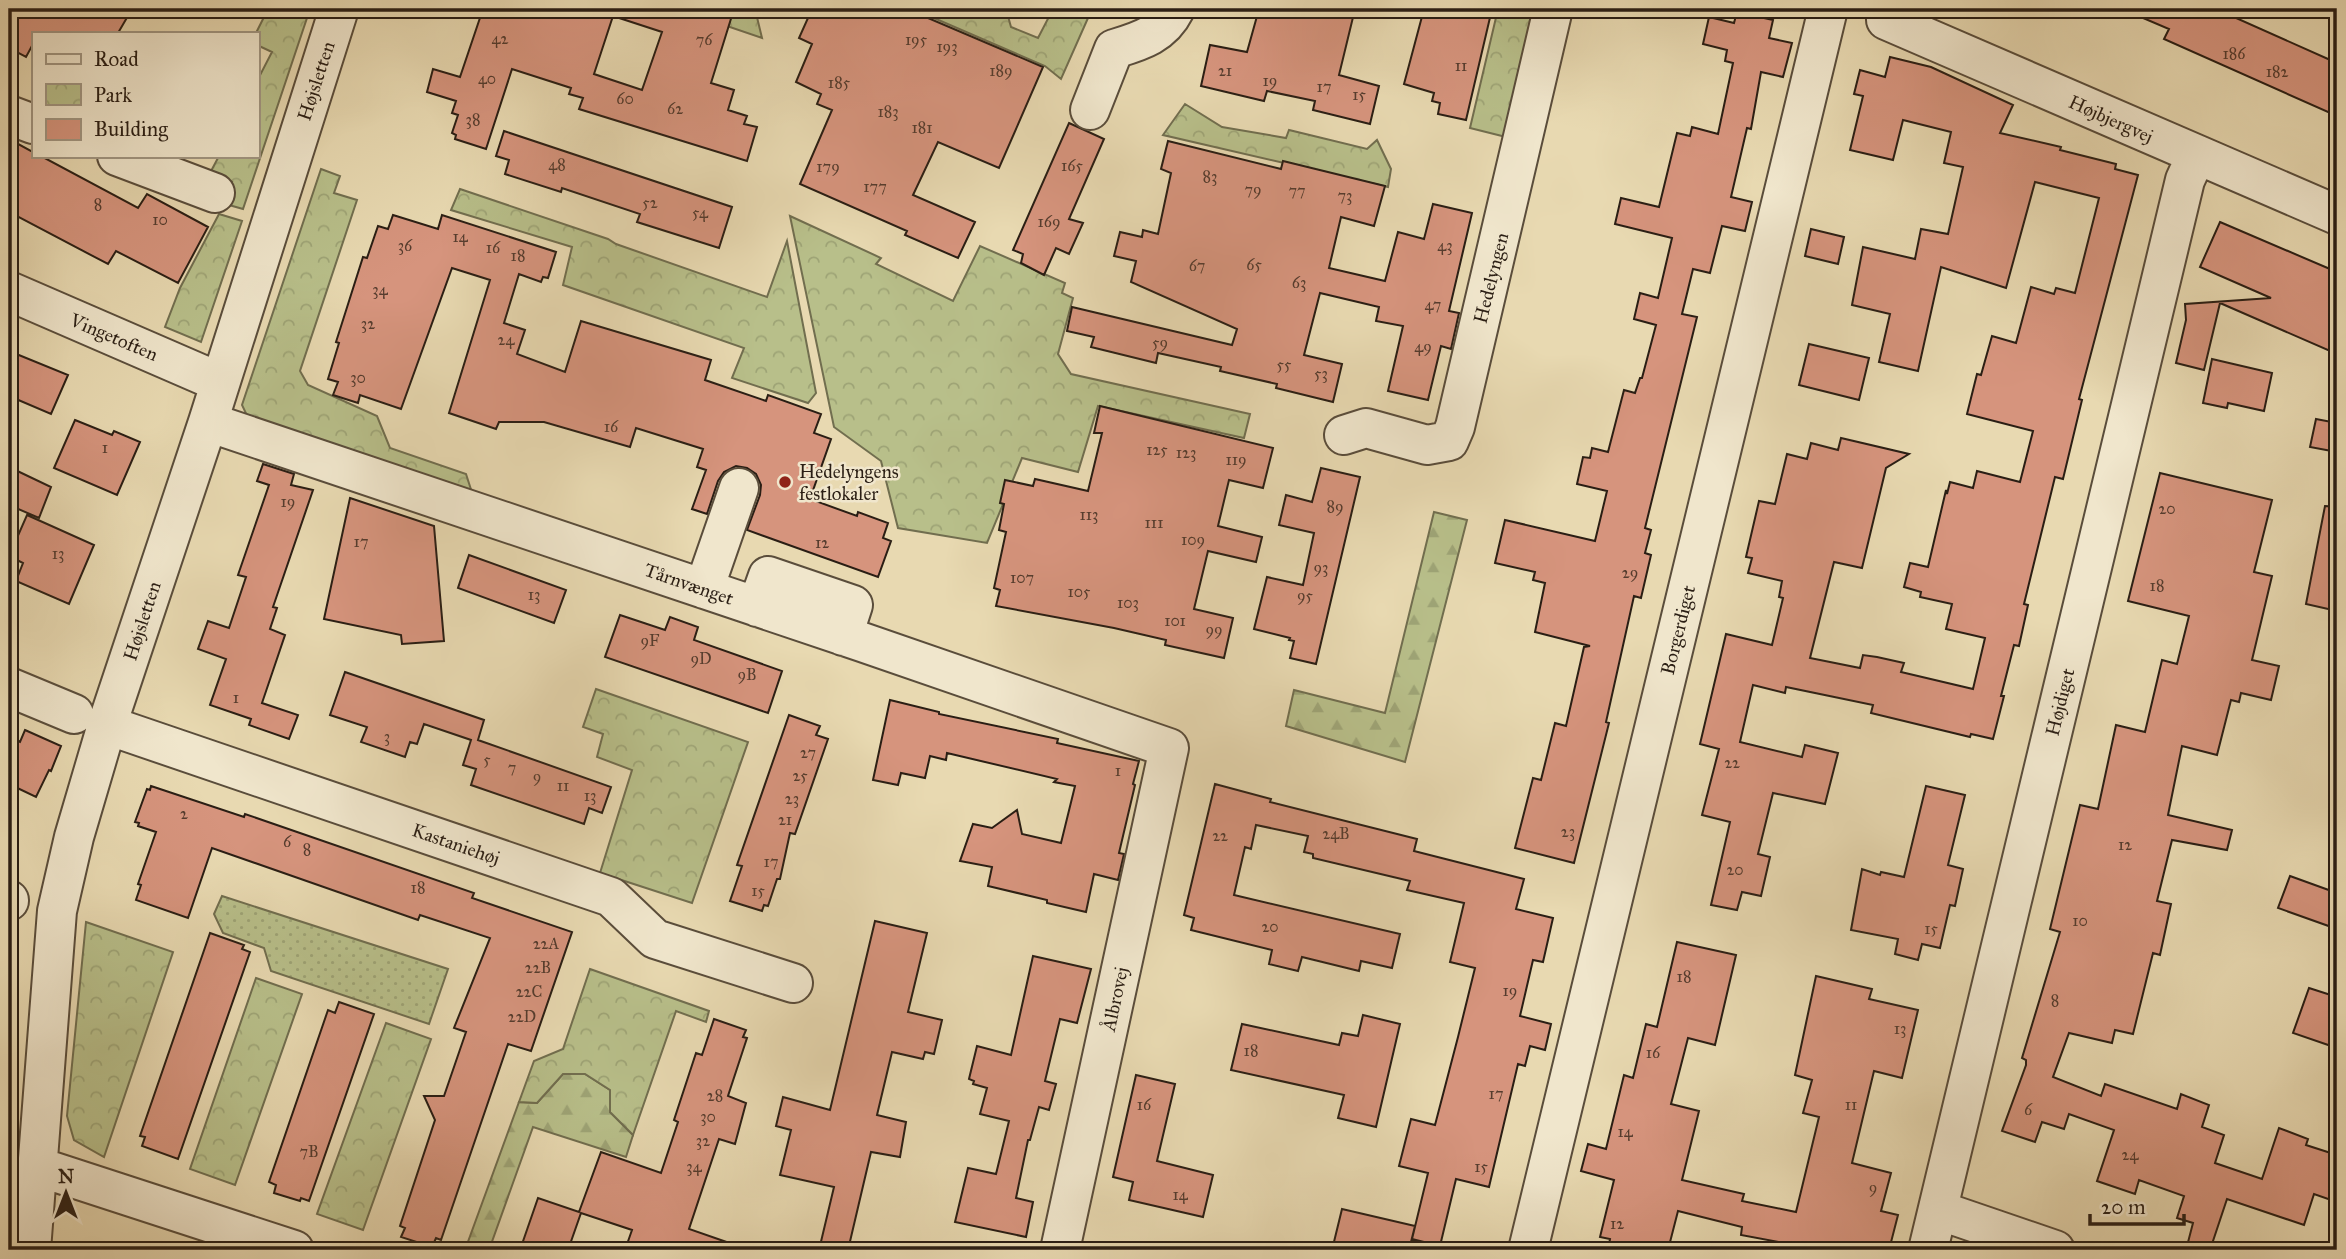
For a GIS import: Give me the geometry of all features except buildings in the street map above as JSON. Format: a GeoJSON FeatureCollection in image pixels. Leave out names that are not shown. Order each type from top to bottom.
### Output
{"type":"FeatureCollection","features":[{"type":"Feature","properties":{"kind":"street","name":"Højsletten"},"geometry":{"type":"LineString","coordinates":[[31,1250],[57,911],[74,837],[90,719],[208,422],[339,9]]}},
{"type":"Feature","properties":{"kind":"street"},"geometry":{"type":"LineString","coordinates":[[1090,110],[1114,49],[1149,38],[1175,9]]}},
{"type":"Feature","properties":{"kind":"street","name":"Hedelyngen"},"geometry":{"type":"LineString","coordinates":[[1344,435],[1366,428],[1427,445],[1449,441],[1455,427],[1553,9]]}},
{"type":"Feature","properties":{"kind":"street","name":"Borgerdiget"},"geometry":{"type":"LineString","coordinates":[[1528,1250],[1828,9]]}},
{"type":"Feature","properties":{"kind":"street","name":"Højbjergvej"},"geometry":{"type":"LineString","coordinates":[[1886,20],[2337,215]]}},
{"type":"Feature","properties":{"kind":"street"},"geometry":{"type":"LineString","coordinates":[[9,114],[32,124]]}},
{"type":"Feature","properties":{"kind":"street","name":"Højdiget"},"geometry":{"type":"LineString","coordinates":[[1928,1250],[2185,180],[2196,156]]}},
{"type":"Feature","properties":{"kind":"street"},"geometry":{"type":"LineString","coordinates":[[122,158],[215,193]]}},
{"type":"Feature","properties":{"kind":"street","name":"Vingetoften"},"geometry":{"type":"LineString","coordinates":[[9,291],[219,382]]}},
{"type":"Feature","properties":{"kind":"street","name":"Tårnvænget"},"geometry":{"type":"LineString","coordinates":[[208,422],[1169,748]]}},
{"type":"Feature","properties":{"kind":"street"},"geometry":{"type":"LineString","coordinates":[[704,589],[739,488]]}},
{"type":"Feature","properties":{"kind":"street","name":"Kastaniehøj"},"geometry":{"type":"LineString","coordinates":[[9,687],[90,719],[611,897],[656,939],[793,983]]}},
{"type":"Feature","properties":{"kind":"street","name":"Ålbrovej"},"geometry":{"type":"LineString","coordinates":[[1060,1250],[1169,748]]}},
{"type":"Feature","properties":{"kind":"street"},"geometry":{"type":"LineString","coordinates":[[36,1166],[294,1250]]}},
{"type":"Feature","properties":{"kind":"street"},"geometry":{"type":"LineString","coordinates":[[1938,1210],[2055,1250]]}},
{"type":"Feature","properties":{"kind":"green space"},"geometry":{"type":"Polygon","coordinates":[[[268,9],[310,9],[243,209],[222,203],[232,182],[210,173],[218,158],[259,158],[259,77],[272,52],[259,46],[259,32],[256,32],[268,9]]]}},
{"type":"Feature","properties":{"kind":"green space"},"geometry":{"type":"Polygon","coordinates":[[[677,9],[755,9],[762,38],[677,9]]]}},
{"type":"Feature","properties":{"kind":"green space"},"geometry":{"type":"Polygon","coordinates":[[[913,9],[1006,9],[1011,27],[1038,38],[1053,9],[1082,9],[1087,11],[1088,18],[1061,79],[1045,66],[913,9]]]}},
{"type":"Feature","properties":{"kind":"green space"},"geometry":{"type":"Polygon","coordinates":[[[1498,9],[1542,9],[1510,138],[1470,128],[1498,9]]]}},
{"type":"Feature","properties":{"kind":"green space"},"geometry":{"type":"Polygon","coordinates":[[[1185,104],[1222,127],[1286,138],[1289,130],[1367,149],[1377,140],[1391,169],[1388,187],[1163,135],[1185,104]]]}},
{"type":"Feature","properties":{"kind":"green space"},"geometry":{"type":"Polygon","coordinates":[[[321,169],[340,176],[334,193],[357,200],[300,371],[308,385],[377,416],[390,448],[466,474],[475,502],[251,424],[242,405],[321,169]]]}},
{"type":"Feature","properties":{"kind":"green space"},"geometry":{"type":"Polygon","coordinates":[[[460,189],[767,297],[787,241],[816,393],[808,403],[732,378],[744,348],[563,285],[572,247],[451,210],[460,189]]]}},
{"type":"Feature","properties":{"kind":"green space"},"geometry":{"type":"Polygon","coordinates":[[[219,214],[242,221],[201,342],[165,327],[180,288],[219,214]]]}},
{"type":"Feature","properties":{"kind":"green space"},"geometry":{"type":"Polygon","coordinates":[[[790,216],[881,258],[876,264],[953,301],[980,246],[1065,283],[1062,293],[1073,298],[1058,354],[1071,374],[1250,414],[1244,438],[1098,406],[1078,472],[1022,458],[987,543],[898,528],[881,461],[834,427],[790,216]]]}},
{"type":"Feature","properties":{"kind":"green space"},"geometry":{"type":"Polygon","coordinates":[[[1434,512],[1467,520],[1405,762],[1286,726],[1294,690],[1385,713],[1434,512]]]}},
{"type":"Feature","properties":{"kind":"green space"},"geometry":{"type":"Polygon","coordinates":[[[596,689],[748,742],[692,903],[600,873],[632,770],[597,757],[603,734],[583,727],[596,689]]]}},
{"type":"Feature","properties":{"kind":"green space"},"geometry":{"type":"Polygon","coordinates":[[[222,896],[448,969],[429,1024],[271,971],[264,948],[223,933],[214,914],[222,896]]]}},
{"type":"Feature","properties":{"kind":"green space"},"geometry":{"type":"Polygon","coordinates":[[[86,922],[173,952],[104,1157],[74,1140],[67,1116],[86,922]]]}},
{"type":"Feature","properties":{"kind":"green space"},"geometry":{"type":"Polygon","coordinates":[[[590,969],[709,1011],[706,1022],[676,1011],[633,1135],[610,1112],[610,1090],[585,1074],[563,1074],[537,1103],[519,1102],[534,1061],[563,1049],[590,969]]]}},
{"type":"Feature","properties":{"kind":"green space"},"geometry":{"type":"Polygon","coordinates":[[[256,978],[302,994],[235,1185],[190,1169],[256,978]]]}},
{"type":"Feature","properties":{"kind":"green space"},"geometry":{"type":"Polygon","coordinates":[[[386,1023],[431,1039],[363,1230],[317,1214],[386,1023]]]}},
{"type":"Feature","properties":{"kind":"green space"},"geometry":{"type":"Polygon","coordinates":[[[563,1074],[585,1074],[610,1090],[610,1112],[633,1135],[626,1157],[533,1127],[489,1250],[465,1250],[519,1102],[537,1103],[563,1074]]]}},
{"type":"Feature","properties":{"kind":"place","name":"Hedelyngens festlokaler"},"geometry":{"type":"Point","coordinates":[785,482]}}]}
